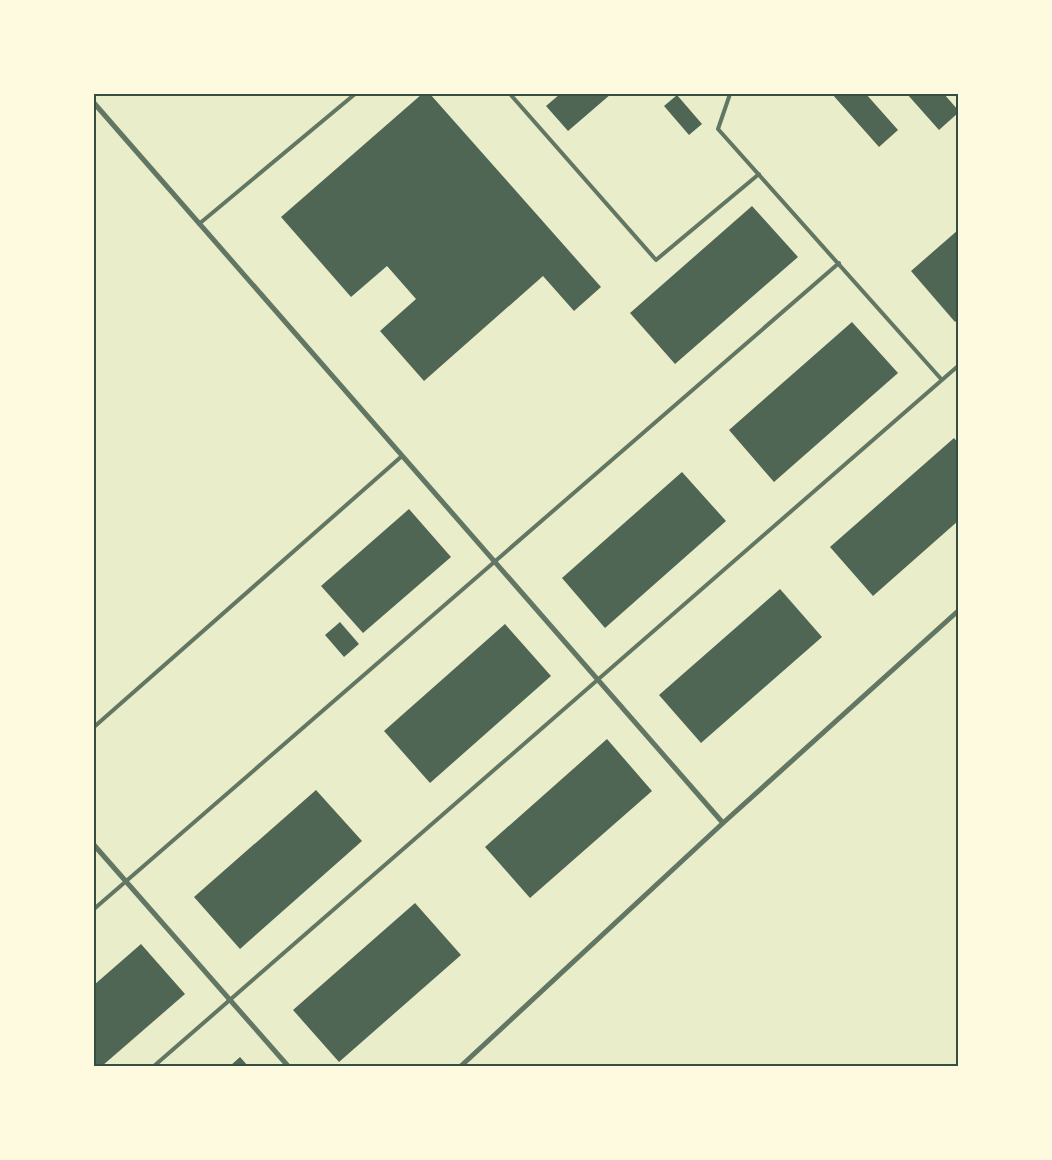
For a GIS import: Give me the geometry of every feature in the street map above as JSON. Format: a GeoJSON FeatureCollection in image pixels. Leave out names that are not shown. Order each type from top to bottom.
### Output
{"type":"FeatureCollection","features":[{"type":"Feature","properties":{"kind":"street"},"geometry":{"type":"LineString","coordinates":[[94,103],[723,823]]}},
{"type":"Feature","properties":{"kind":"street"},"geometry":{"type":"LineString","coordinates":[[461,1066],[723,823],[958,611]]}},
{"type":"Feature","properties":{"kind":"street"},"geometry":{"type":"LineString","coordinates":[[94,845],[288,1066]]}},
{"type":"Feature","properties":{"kind":"lane"},"geometry":{"type":"LineString","coordinates":[[199,224],[355,94]]}},
{"type":"Feature","properties":{"kind":"lane"},"geometry":{"type":"LineString","coordinates":[[510,94],[656,260],[759,174]]}},
{"type":"Feature","properties":{"kind":"lane"},"geometry":{"type":"LineString","coordinates":[[730,94],[718,128],[942,380]]}},
{"type":"Feature","properties":{"kind":"lane"},"geometry":{"type":"LineString","coordinates":[[94,908],[839,263]]}},
{"type":"Feature","properties":{"kind":"lane"},"geometry":{"type":"LineString","coordinates":[[154,1066],[958,366]]}},
{"type":"Feature","properties":{"kind":"lane"},"geometry":{"type":"LineString","coordinates":[[94,727],[402,456]]}},
{"type":"Feature","properties":{"kind":"building"},"geometry":{"type":"Polygon","coordinates":[[[422,94],[430,94],[601,287],[574,311],[543,276],[424,381],[380,331],[416,299],[387,266],[351,297],[281,217],[422,94]]]}},
{"type":"Feature","properties":{"kind":"building"},"geometry":{"type":"Polygon","coordinates":[[[560,94],[611,94],[568,131],[546,106],[560,94]]]}},
{"type":"Feature","properties":{"kind":"building"},"geometry":{"type":"Polygon","coordinates":[[[832,94],[866,94],[898,130],[879,147],[832,94]]]}},
{"type":"Feature","properties":{"kind":"building"},"geometry":{"type":"Polygon","coordinates":[[[907,94],[944,94],[958,110],[958,113],[939,130],[907,94]]]}},
{"type":"Feature","properties":{"kind":"building"},"geometry":{"type":"Polygon","coordinates":[[[677,95],[702,124],[689,135],[664,106],[677,95]]]}},
{"type":"Feature","properties":{"kind":"building"},"geometry":{"type":"Polygon","coordinates":[[[752,206],[798,257],[675,364],[630,313],[752,206]]]}},
{"type":"Feature","properties":{"kind":"building"},"geometry":{"type":"Polygon","coordinates":[[[958,230],[958,319],[955,322],[911,271],[958,230]]]}},
{"type":"Feature","properties":{"kind":"building"},"geometry":{"type":"Polygon","coordinates":[[[852,322],[898,373],[774,482],[729,430],[852,322]]]}},
{"type":"Feature","properties":{"kind":"building"},"geometry":{"type":"Polygon","coordinates":[[[954,438],[958,443],[958,521],[873,596],[830,547],[954,438]]]}},
{"type":"Feature","properties":{"kind":"building"},"geometry":{"type":"Polygon","coordinates":[[[682,472],[726,521],[605,628],[562,578],[682,472]]]}},
{"type":"Feature","properties":{"kind":"building"},"geometry":{"type":"Polygon","coordinates":[[[409,509],[451,557],[363,633],[321,586],[409,509]]]}},
{"type":"Feature","properties":{"kind":"building"},"geometry":{"type":"Polygon","coordinates":[[[780,589],[822,637],[701,743],[659,695],[780,589]]]}},
{"type":"Feature","properties":{"kind":"building"},"geometry":{"type":"Polygon","coordinates":[[[340,622],[359,644],[344,657],[325,635],[340,622]]]}},
{"type":"Feature","properties":{"kind":"building"},"geometry":{"type":"Polygon","coordinates":[[[505,624],[551,676],[430,783],[384,731],[505,624]]]}},
{"type":"Feature","properties":{"kind":"building"},"geometry":{"type":"Polygon","coordinates":[[[607,739],[652,791],[530,898],[485,847],[607,739]]]}},
{"type":"Feature","properties":{"kind":"building"},"geometry":{"type":"Polygon","coordinates":[[[316,790],[362,841],[240,949],[194,897],[316,790]]]}},
{"type":"Feature","properties":{"kind":"building"},"geometry":{"type":"Polygon","coordinates":[[[415,903],[461,955],[339,1062],[293,1010],[415,903]]]}},
{"type":"Feature","properties":{"kind":"building"},"geometry":{"type":"Polygon","coordinates":[[[141,944],[185,994],[102,1066],[94,1066],[94,985],[141,944]]]}},
{"type":"Feature","properties":{"kind":"building"},"geometry":{"type":"Polygon","coordinates":[[[240,1057],[248,1066],[230,1066],[240,1057]]]}}]}
